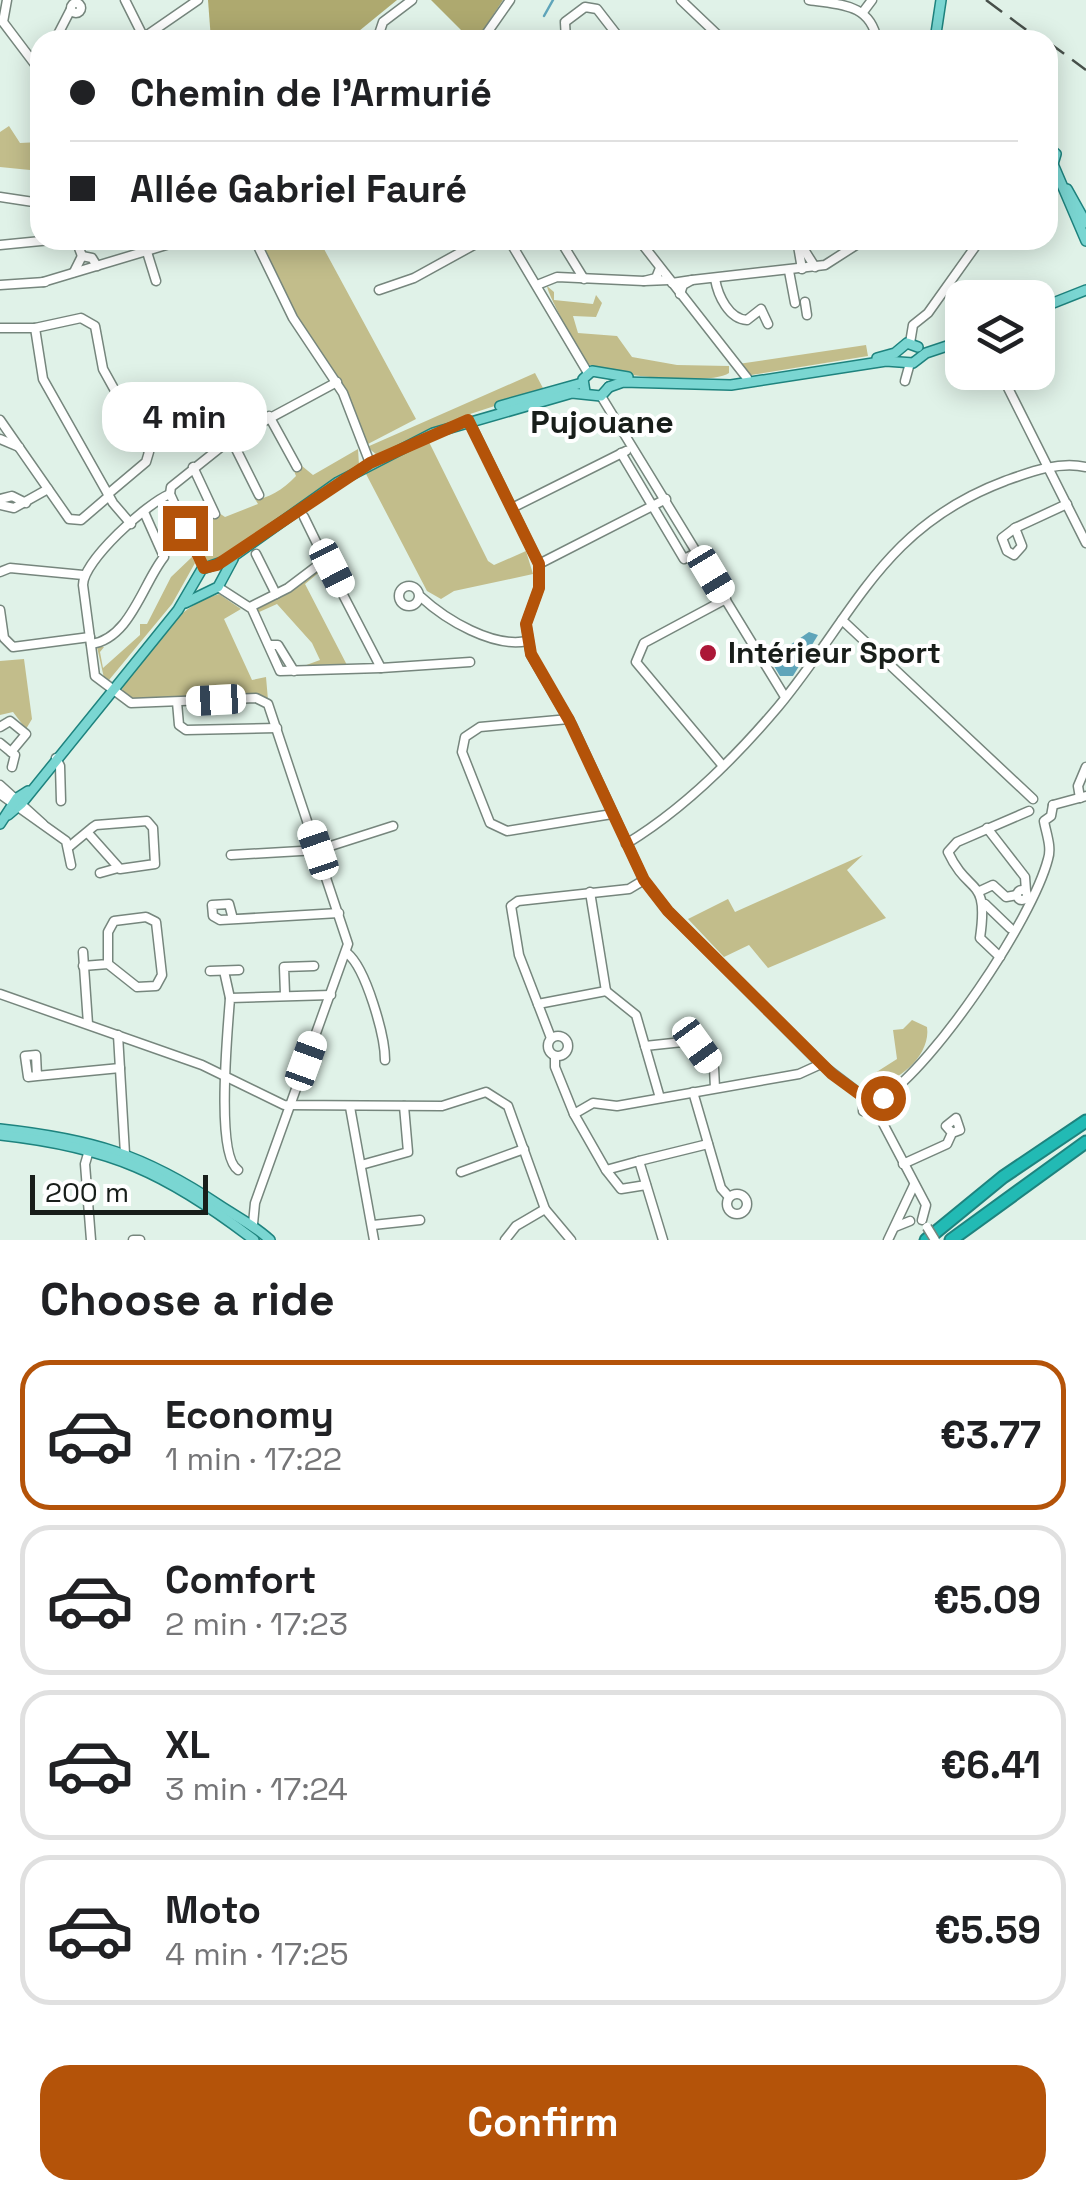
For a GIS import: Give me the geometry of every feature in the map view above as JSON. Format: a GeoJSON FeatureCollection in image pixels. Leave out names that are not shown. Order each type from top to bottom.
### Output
{"type":"FeatureCollection","features":[{"type":"Feature","properties":{"kind":"highway"},"geometry":{"type":"LineString","coordinates":[[925,1229],[1086,1121]]}},
{"type":"Feature","properties":{"kind":"highway"},"geometry":{"type":"LineString","coordinates":[[951,1240],[1086,1142]]}},
{"type":"Feature","properties":{"kind":"main road"},"geometry":{"type":"LineString","coordinates":[[936,30],[941,0]]}},
{"type":"Feature","properties":{"kind":"main road"},"geometry":{"type":"LineString","coordinates":[[1058,176],[1086,223]]}},
{"type":"Feature","properties":{"kind":"main road"},"geometry":{"type":"LineString","coordinates":[[1063,183],[1086,241]]}},
{"type":"Feature","properties":{"kind":"main road"},"geometry":{"type":"LineString","coordinates":[[1055,304],[1086,290]]}},
{"type":"Feature","properties":{"kind":"main road"},"geometry":{"type":"LineString","coordinates":[[1055,307],[1086,298]]}},
{"type":"Feature","properties":{"kind":"main road"},"geometry":{"type":"LineString","coordinates":[[0,824],[58,760],[207,568],[238,553],[315,496],[370,463],[472,419],[585,383],[600,371],[608,381],[701,386],[760,383],[912,355],[945,344]]}},
{"type":"Feature","properties":{"kind":"main road"},"geometry":{"type":"LineString","coordinates":[[608,381],[728,380],[862,362],[900,349],[912,355]]}},
{"type":"Feature","properties":{"kind":"main road"},"geometry":{"type":"LineString","coordinates":[[585,383],[602,396],[608,381]]}},
{"type":"Feature","properties":{"kind":"main road"},"geometry":{"type":"LineString","coordinates":[[178,610],[216,586],[238,553]]}},
{"type":"Feature","properties":{"kind":"main road"},"geometry":{"type":"LineString","coordinates":[[207,568],[216,586]]}},
{"type":"Feature","properties":{"kind":"main road"},"geometry":{"type":"LineString","coordinates":[[197,579],[200,587],[216,586]]}},
{"type":"Feature","properties":{"kind":"main road"},"geometry":{"type":"LineString","coordinates":[[0,1132],[125,1154],[173,1173],[254,1233],[270,1240]]}},
{"type":"Feature","properties":{"kind":"main road"},"geometry":{"type":"LineString","coordinates":[[91,1148],[160,1175],[236,1220]]}},
{"type":"Feature","properties":{"kind":"street"},"geometry":{"type":"LineString","coordinates":[[7,0],[2,19],[29,58]]}},
{"type":"Feature","properties":{"kind":"street"},"geometry":{"type":"LineString","coordinates":[[124,0],[139,30]]}},
{"type":"Feature","properties":{"kind":"street"},"geometry":{"type":"LineString","coordinates":[[156,30],[198,0]]}},
{"type":"Feature","properties":{"kind":"street"},"geometry":{"type":"LineString","coordinates":[[380,30],[383,22],[412,0]]}},
{"type":"Feature","properties":{"kind":"street"},"geometry":{"type":"LineString","coordinates":[[489,30],[510,0]]}},
{"type":"Feature","properties":{"kind":"street"},"geometry":{"type":"LineString","coordinates":[[681,0],[712,30]]}},
{"type":"Feature","properties":{"kind":"street"},"geometry":{"type":"LineString","coordinates":[[810,0],[863,12]]}},
{"type":"Feature","properties":{"kind":"street"},"geometry":{"type":"LineString","coordinates":[[863,12],[872,0]]}},
{"type":"Feature","properties":{"kind":"street"},"geometry":{"type":"LineString","coordinates":[[565,30],[564,22],[585,6],[596,8],[613,30]]}},
{"type":"Feature","properties":{"kind":"street"},"geometry":{"type":"LineString","coordinates":[[60,30],[71,9]]}},
{"type":"Feature","properties":{"kind":"street"},"geometry":{"type":"LineString","coordinates":[[863,12],[871,30]]}},
{"type":"Feature","properties":{"kind":"street"},"geometry":{"type":"LineString","coordinates":[[0,197],[30,202]]}},
{"type":"Feature","properties":{"kind":"street"},"geometry":{"type":"LineString","coordinates":[[0,245],[30,242]]}},
{"type":"Feature","properties":{"kind":"street"},"geometry":{"type":"LineString","coordinates":[[80,250],[96,267]]}},
{"type":"Feature","properties":{"kind":"street"},"geometry":{"type":"LineString","coordinates":[[0,285],[43,282],[153,250]]}},
{"type":"Feature","properties":{"kind":"street"},"geometry":{"type":"LineString","coordinates":[[260,250],[293,318],[337,382],[370,463]]}},
{"type":"Feature","properties":{"kind":"street"},"geometry":{"type":"LineString","coordinates":[[379,290],[414,278],[465,250]]}},
{"type":"Feature","properties":{"kind":"street"},"geometry":{"type":"LineString","coordinates":[[516,250],[585,383]]}},
{"type":"Feature","properties":{"kind":"street"},"geometry":{"type":"LineString","coordinates":[[566,250],[584,279]]}},
{"type":"Feature","properties":{"kind":"street"},"geometry":{"type":"LineString","coordinates":[[646,250],[735,368],[747,378]]}},
{"type":"Feature","properties":{"kind":"street"},"geometry":{"type":"LineString","coordinates":[[799,250],[802,269]]}},
{"type":"Feature","properties":{"kind":"street"},"geometry":{"type":"LineString","coordinates":[[804,250],[814,266]]}},
{"type":"Feature","properties":{"kind":"street"},"geometry":{"type":"LineString","coordinates":[[537,285],[552,277],[671,282],[789,271],[832,262],[849,250]]}},
{"type":"Feature","properties":{"kind":"street"},"geometry":{"type":"LineString","coordinates":[[905,381],[914,325],[928,313],[973,250]]}},
{"type":"Feature","properties":{"kind":"street"},"geometry":{"type":"LineString","coordinates":[[147,252],[156,281]]}},
{"type":"Feature","properties":{"kind":"street"},"geometry":{"type":"LineString","coordinates":[[77,273],[82,256]]}},
{"type":"Feature","properties":{"kind":"street"},"geometry":{"type":"LineString","coordinates":[[644,281],[656,278],[660,268]]}},
{"type":"Feature","properties":{"kind":"street"},"geometry":{"type":"LineString","coordinates":[[789,271],[807,315]]}},
{"type":"Feature","properties":{"kind":"street"},"geometry":{"type":"LineString","coordinates":[[715,279],[723,302],[737,318],[748,320],[760,309],[768,324]]}},
{"type":"Feature","properties":{"kind":"street"},"geometry":{"type":"LineString","coordinates":[[680,294],[683,284],[692,280]]}},
{"type":"Feature","properties":{"kind":"street"},"geometry":{"type":"LineString","coordinates":[[0,328],[34,328],[81,318],[95,326],[105,374],[150,452],[146,462],[74,521],[66,517],[0,420]]}},
{"type":"Feature","properties":{"kind":"street"},"geometry":{"type":"LineString","coordinates":[[34,328],[43,379],[108,495],[131,524]]}},
{"type":"Feature","properties":{"kind":"street"},"geometry":{"type":"LineString","coordinates":[[728,380],[735,368]]}},
{"type":"Feature","properties":{"kind":"street"},"geometry":{"type":"LineString","coordinates":[[207,568],[170,494],[172,485],[231,439],[337,382]]}},
{"type":"Feature","properties":{"kind":"street"},"geometry":{"type":"LineString","coordinates":[[1009,390],[1086,543]]}},
{"type":"Feature","properties":{"kind":"street"},"geometry":{"type":"LineString","coordinates":[[602,396],[785,698]]}},
{"type":"Feature","properties":{"kind":"street"},"geometry":{"type":"LineString","coordinates":[[270,416],[297,467]]}},
{"type":"Feature","properties":{"kind":"street"},"geometry":{"type":"LineString","coordinates":[[472,419],[539,564],[540,584],[528,615],[527,641],[540,676],[569,720],[644,880],[668,911],[822,1064],[862,1096],[863,1111],[878,1114]]}},
{"type":"Feature","properties":{"kind":"street"},"geometry":{"type":"LineString","coordinates":[[0,439],[23,450]]}},
{"type":"Feature","properties":{"kind":"street"},"geometry":{"type":"LineString","coordinates":[[231,439],[259,495]]}},
{"type":"Feature","properties":{"kind":"street"},"geometry":{"type":"LineString","coordinates":[[512,508],[635,446]]}},
{"type":"Feature","properties":{"kind":"street"},"geometry":{"type":"LineString","coordinates":[[622,453],[684,559],[698,552]]}},
{"type":"Feature","properties":{"kind":"street"},"geometry":{"type":"LineString","coordinates":[[626,844],[684,802],[785,698],[878,566],[918,528],[978,492],[1048,468],[1086,467]]}},
{"type":"Feature","properties":{"kind":"street"},"geometry":{"type":"LineString","coordinates":[[193,468],[215,514]]}},
{"type":"Feature","properties":{"kind":"street"},"geometry":{"type":"LineString","coordinates":[[0,502],[12,496],[26,503],[48,489]]}},
{"type":"Feature","properties":{"kind":"street"},"geometry":{"type":"LineString","coordinates":[[170,494],[131,524],[83,575],[95,676],[131,703],[260,699],[270,706],[348,941],[347,953],[255,1203],[254,1233]]}},
{"type":"Feature","properties":{"kind":"street"},"geometry":{"type":"LineString","coordinates":[[539,564],[666,500]]}},
{"type":"Feature","properties":{"kind":"street"},"geometry":{"type":"LineString","coordinates":[[1015,528],[1068,504]]}},
{"type":"Feature","properties":{"kind":"street"},"geometry":{"type":"LineString","coordinates":[[0,610],[4,638],[13,647],[104,641],[132,612],[164,557],[144,512]]}},
{"type":"Feature","properties":{"kind":"street"},"geometry":{"type":"LineString","coordinates":[[304,517],[381,668]]}},
{"type":"Feature","properties":{"kind":"street"},"geometry":{"type":"LineString","coordinates":[[256,554],[276,594]]}},
{"type":"Feature","properties":{"kind":"street"},"geometry":{"type":"LineString","coordinates":[[250,607],[324,560]]}},
{"type":"Feature","properties":{"kind":"street"},"geometry":{"type":"LineString","coordinates":[[0,572],[10,568],[83,575]]}},
{"type":"Feature","properties":{"kind":"street"},"geometry":{"type":"LineString","coordinates":[[216,586],[250,607],[280,671]]}},
{"type":"Feature","properties":{"kind":"street"},"geometry":{"type":"LineString","coordinates":[[421,596],[442,613],[502,644],[527,641]]}},
{"type":"Feature","properties":{"kind":"street"},"geometry":{"type":"LineString","coordinates":[[722,766],[636,662],[644,643],[726,599]]}},
{"type":"Feature","properties":{"kind":"street"},"geometry":{"type":"LineString","coordinates":[[842,620],[1033,799]]}},
{"type":"Feature","properties":{"kind":"street"},"geometry":{"type":"LineString","coordinates":[[269,644],[278,645],[294,671]]}},
{"type":"Feature","properties":{"kind":"street"},"geometry":{"type":"LineString","coordinates":[[269,674],[470,662]]}},
{"type":"Feature","properties":{"kind":"street"},"geometry":{"type":"LineString","coordinates":[[177,702],[178,724],[186,730],[278,728]]}},
{"type":"Feature","properties":{"kind":"street"},"geometry":{"type":"LineString","coordinates":[[569,720],[480,727],[464,736],[462,752],[490,823],[504,831],[612,814]]}},
{"type":"Feature","properties":{"kind":"street"},"geometry":{"type":"LineString","coordinates":[[0,728],[10,721],[26,734],[11,752]]}},
{"type":"Feature","properties":{"kind":"street"},"geometry":{"type":"LineString","coordinates":[[0,743],[15,755],[12,767]]}},
{"type":"Feature","properties":{"kind":"street"},"geometry":{"type":"LineString","coordinates":[[58,760],[61,801]]}},
{"type":"Feature","properties":{"kind":"street"},"geometry":{"type":"LineString","coordinates":[[1053,805],[1083,797],[1078,786],[1086,767]]}},
{"type":"Feature","properties":{"kind":"street"},"geometry":{"type":"LineString","coordinates":[[0,784],[17,803]]}},
{"type":"Feature","properties":{"kind":"street"},"geometry":{"type":"LineString","coordinates":[[0,794],[70,846],[72,865]]}},
{"type":"Feature","properties":{"kind":"street"},"geometry":{"type":"LineString","coordinates":[[1029,811],[1035,819],[1044,821],[1051,816],[1053,805],[1047,797],[1033,799]]}},
{"type":"Feature","properties":{"kind":"street"},"geometry":{"type":"LineString","coordinates":[[1000,957],[980,938],[984,904],[980,891],[948,852],[952,844],[1029,811],[1033,799]]}},
{"type":"Feature","properties":{"kind":"street"},"geometry":{"type":"LineString","coordinates":[[70,846],[96,825],[145,821],[152,825],[154,865],[100,873]]}},
{"type":"Feature","properties":{"kind":"street"},"geometry":{"type":"LineString","coordinates":[[925,1229],[927,1209],[878,1114],[883,1098],[909,1078],[1024,921],[1048,860],[1044,821]]}},
{"type":"Feature","properties":{"kind":"street"},"geometry":{"type":"LineString","coordinates":[[232,855],[318,850],[394,826]]}},
{"type":"Feature","properties":{"kind":"street"},"geometry":{"type":"LineString","coordinates":[[980,891],[993,885],[1006,897],[1021,893],[1025,877],[987,828]]}},
{"type":"Feature","properties":{"kind":"street"},"geometry":{"type":"LineString","coordinates":[[87,832],[118,868]]}},
{"type":"Feature","properties":{"kind":"street"},"geometry":{"type":"LineString","coordinates":[[644,880],[628,888],[511,906],[519,955],[574,1114],[621,1190],[646,1185]]}},
{"type":"Feature","properties":{"kind":"street"},"geometry":{"type":"LineString","coordinates":[[590,892],[606,991],[635,1013],[660,1098]]}},
{"type":"Feature","properties":{"kind":"street"},"geometry":{"type":"LineString","coordinates":[[984,904],[1010,928]]}},
{"type":"Feature","properties":{"kind":"street"},"geometry":{"type":"LineString","coordinates":[[233,919],[339,913]]}},
{"type":"Feature","properties":{"kind":"street"},"geometry":{"type":"LineString","coordinates":[[83,966],[108,964],[136,987],[156,986],[162,975],[156,922],[146,918],[114,921],[108,932],[108,964]]}},
{"type":"Feature","properties":{"kind":"street"},"geometry":{"type":"LineString","coordinates":[[83,952],[88,1024]]}},
{"type":"Feature","properties":{"kind":"street"},"geometry":{"type":"LineString","coordinates":[[347,953],[358,965],[385,1043],[386,1060]]}},
{"type":"Feature","properties":{"kind":"street"},"geometry":{"type":"LineString","coordinates":[[286,994],[284,967],[314,966]]}},
{"type":"Feature","properties":{"kind":"street"},"geometry":{"type":"LineString","coordinates":[[210,972],[239,970]]}},
{"type":"Feature","properties":{"kind":"street"},"geometry":{"type":"LineString","coordinates":[[224,971],[230,998],[226,1076],[230,1160],[238,1170]]}},
{"type":"Feature","properties":{"kind":"street"},"geometry":{"type":"LineString","coordinates":[[538,1004],[606,991]]}},
{"type":"Feature","properties":{"kind":"street"},"geometry":{"type":"LineString","coordinates":[[0,994],[118,1034],[291,1106],[442,1106],[486,1092],[502,1099],[546,1209],[571,1240]]}},
{"type":"Feature","properties":{"kind":"street"},"geometry":{"type":"LineString","coordinates":[[230,998],[331,994]]}},
{"type":"Feature","properties":{"kind":"street"},"geometry":{"type":"LineString","coordinates":[[118,1034],[125,1154]]}},
{"type":"Feature","properties":{"kind":"street"},"geometry":{"type":"LineString","coordinates":[[550,1038],[561,1036],[568,1043],[565,1053],[555,1056]]}},
{"type":"Feature","properties":{"kind":"street"},"geometry":{"type":"LineString","coordinates":[[645,1046],[692,1041],[714,1068],[715,1088]]}},
{"type":"Feature","properties":{"kind":"street"},"geometry":{"type":"LineString","coordinates":[[574,1114],[596,1102],[618,1106],[799,1074],[822,1064]]}},
{"type":"Feature","properties":{"kind":"street"},"geometry":{"type":"LineString","coordinates":[[37,1076],[120,1068]]}},
{"type":"Feature","properties":{"kind":"street"},"geometry":{"type":"LineString","coordinates":[[502,1099],[508,1090]]}},
{"type":"Feature","properties":{"kind":"street"},"geometry":{"type":"LineString","coordinates":[[693,1092],[721,1188],[728,1197]]}},
{"type":"Feature","properties":{"kind":"street"},"geometry":{"type":"LineString","coordinates":[[862,1096],[873,1092],[883,1098]]}},
{"type":"Feature","properties":{"kind":"street"},"geometry":{"type":"LineString","coordinates":[[362,1165],[408,1152],[404,1106]]}},
{"type":"Feature","properties":{"kind":"street"},"geometry":{"type":"LineString","coordinates":[[350,1107],[374,1240]]}},
{"type":"Feature","properties":{"kind":"street"},"geometry":{"type":"LineString","coordinates":[[904,1164],[947,1144],[952,1133]]}},
{"type":"Feature","properties":{"kind":"street"},"geometry":{"type":"LineString","coordinates":[[606,1170],[708,1144]]}},
{"type":"Feature","properties":{"kind":"street"},"geometry":{"type":"LineString","coordinates":[[91,1148],[91,1240]]}},
{"type":"Feature","properties":{"kind":"street"},"geometry":{"type":"LineString","coordinates":[[461,1172],[524,1149]]}},
{"type":"Feature","properties":{"kind":"street"},"geometry":{"type":"LineString","coordinates":[[639,1161],[663,1240]]}},
{"type":"Feature","properties":{"kind":"street"},"geometry":{"type":"LineString","coordinates":[[888,1240],[914,1185]]}},
{"type":"Feature","properties":{"kind":"street"},"geometry":{"type":"LineString","coordinates":[[910,1198],[922,1200]]}},
{"type":"Feature","properties":{"kind":"street"},"geometry":{"type":"LineString","coordinates":[[236,1220],[255,1203]]}},
{"type":"Feature","properties":{"kind":"street"},"geometry":{"type":"LineString","coordinates":[[505,1240],[516,1226],[546,1209]]}},
{"type":"Feature","properties":{"kind":"street"},"geometry":{"type":"LineString","coordinates":[[902,1211],[935,1240]]}},
{"type":"Feature","properties":{"kind":"street"},"geometry":{"type":"LineString","coordinates":[[373,1226],[420,1220]]}},
{"type":"Feature","properties":{"kind":"street"},"geometry":{"type":"LineString","coordinates":[[895,1226],[910,1221]]}},
{"type":"Feature","properties":{"kind":"shaded area"},"geometry":{"type":"Polygon","coordinates":[[[208,0],[397,0],[360,30],[210,30],[208,0]]]}},
{"type":"Feature","properties":{"kind":"shaded area"},"geometry":{"type":"Polygon","coordinates":[[[431,0],[503,0],[483,30],[461,30],[431,0]]]}},
{"type":"Feature","properties":{"kind":"shaded area"},"geometry":{"type":"Polygon","coordinates":[[[9,126],[20,143],[30,142],[30,170],[0,167],[0,132],[9,126]]]}},
{"type":"Feature","properties":{"kind":"shaded area"},"geometry":{"type":"Polygon","coordinates":[[[264,250],[325,250],[416,419],[366,445],[346,389],[296,318],[264,250]]]}},
{"type":"Feature","properties":{"kind":"shaded area"},"geometry":{"type":"Polygon","coordinates":[[[547,286],[554,292],[554,300],[593,304],[596,295],[602,303],[596,317],[573,316],[578,333],[617,336],[632,357],[677,365],[729,366],[729,373],[703,379],[661,378],[590,365],[567,328],[547,286]]]}},
{"type":"Feature","properties":{"kind":"shaded area"},"geometry":{"type":"Polygon","coordinates":[[[866,345],[868,356],[751,375],[738,364],[866,345]]]}},
{"type":"Feature","properties":{"kind":"shaded area"},"geometry":{"type":"Polygon","coordinates":[[[535,373],[544,390],[467,415],[377,455],[367,447],[535,373]]]}},
{"type":"Feature","properties":{"kind":"shaded area"},"geometry":{"type":"Polygon","coordinates":[[[428,440],[488,561],[494,565],[526,551],[533,574],[454,591],[441,599],[427,591],[365,472],[428,440]]]}},
{"type":"Feature","properties":{"kind":"shaded area"},"geometry":{"type":"Polygon","coordinates":[[[358,449],[359,465],[305,499],[229,556],[210,563],[203,560],[195,532],[212,525],[210,516],[216,518],[219,513],[225,517],[258,504],[255,499],[280,489],[302,466],[313,475],[358,449]]]}},
{"type":"Feature","properties":{"kind":"shaded area"},"geometry":{"type":"Polygon","coordinates":[[[192,557],[195,563],[172,604],[109,680],[104,678],[97,647],[104,647],[100,652],[103,668],[140,635],[140,624],[147,624],[171,577],[192,557]]]}},
{"type":"Feature","properties":{"kind":"shaded area"},"geometry":{"type":"Polygon","coordinates":[[[322,565],[330,570],[322,570],[305,584],[349,669],[301,667],[320,660],[312,643],[277,604],[257,613],[256,609],[322,565]]]}},
{"type":"Feature","properties":{"kind":"shaded area"},"geometry":{"type":"Polygon","coordinates":[[[219,594],[241,609],[224,619],[252,680],[266,677],[268,700],[258,696],[142,700],[125,696],[121,686],[164,631],[189,609],[219,594]]]}},
{"type":"Feature","properties":{"kind":"shaded area"},"geometry":{"type":"Polygon","coordinates":[[[24,659],[32,719],[26,729],[13,712],[0,715],[0,661],[24,659]]]}},
{"type":"Feature","properties":{"kind":"shaded area"},"geometry":{"type":"Polygon","coordinates":[[[863,855],[847,870],[886,918],[768,968],[749,945],[724,957],[688,919],[728,899],[735,912],[863,855]]]}},
{"type":"Feature","properties":{"kind":"shaded area"},"geometry":{"type":"Polygon","coordinates":[[[912,1020],[927,1027],[920,1055],[905,1071],[878,1084],[875,1073],[897,1059],[893,1030],[903,1029],[912,1020]]]}},
{"type":"Feature","properties":{"kind":"water"},"geometry":{"type":"Polygon","coordinates":[[[809,632],[818,635],[793,676],[780,676],[772,663],[774,656],[809,632]]]}},
{"type":"Feature","properties":{"kind":"waterway"},"geometry":{"type":"LineString","coordinates":[[544,16],[553,0]]}},
{"type":"Feature","properties":{"kind":"railway"},"geometry":{"type":"LineString","coordinates":[[986,0],[1026,30]]}},
{"type":"Feature","properties":{"kind":"railway"},"geometry":{"type":"LineString","coordinates":[[1058,49],[1086,70]]}},
{"type":"Feature","properties":{"kind":"place","name":"Intérieur Sport"},"geometry":{"type":"Point","coordinates":[708,653]}},
{"type":"Feature","properties":{"kind":"district","name":"Pujouane"},"geometry":{"type":"Point","coordinates":[602,422]}},
{"type":"Feature","properties":{"kind":"route"},"geometry":{"type":"LineString","coordinates":[[185,528],[204,568],[217,565],[315,496],[370,463],[468,420],[539,564],[539,588],[526,624],[533,661],[569,720],[649,888],[832,1074],[862,1096],[877,1092],[883,1098]]}}]}
